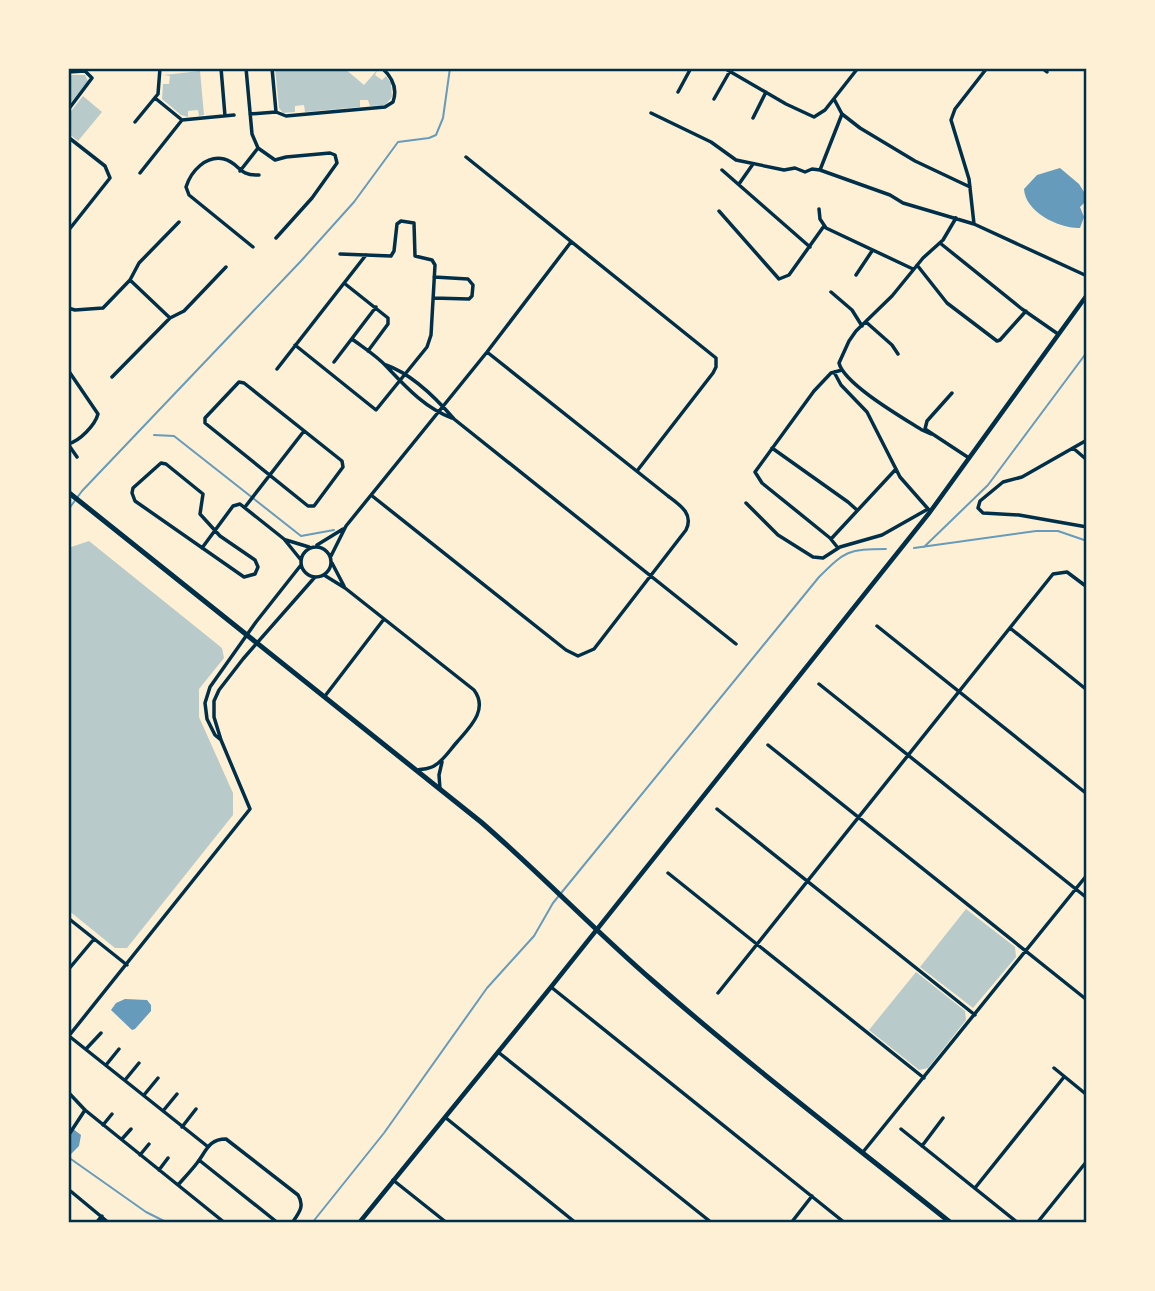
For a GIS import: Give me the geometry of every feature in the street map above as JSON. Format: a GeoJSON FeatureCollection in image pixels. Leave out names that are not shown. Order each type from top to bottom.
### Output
{"type":"FeatureCollection","features":[{"type":"Feature","properties":{"kind":"main road"},"geometry":{"type":"LineString","coordinates":[[68,492],[506,844],[595,931],[705,1025],[951,1223]]}},
{"type":"Feature","properties":{"kind":"street"},"geometry":{"type":"LineString","coordinates":[[135,122],[155,98],[161,79],[160,68]]}},
{"type":"Feature","properties":{"kind":"street"},"geometry":{"type":"LineString","coordinates":[[221,68],[225,116]]}},
{"type":"Feature","properties":{"kind":"street"},"geometry":{"type":"LineString","coordinates":[[246,68],[252,134],[258,148],[275,160],[330,153],[337,158],[337,163],[312,198],[275,238]]}},
{"type":"Feature","properties":{"kind":"street"},"geometry":{"type":"LineString","coordinates":[[272,68],[276,112]]}},
{"type":"Feature","properties":{"kind":"street"},"geometry":{"type":"LineString","coordinates":[[250,114],[276,112],[286,116],[385,107],[393,102],[395,94],[393,79],[382,68]]}},
{"type":"Feature","properties":{"kind":"street"},"geometry":{"type":"LineString","coordinates":[[678,92],[691,68]]}},
{"type":"Feature","properties":{"kind":"street"},"geometry":{"type":"LineString","coordinates":[[724,68],[814,117],[825,110],[858,68]]}},
{"type":"Feature","properties":{"kind":"street"},"geometry":{"type":"LineString","coordinates":[[974,224],[970,187],[951,120],[956,108],[987,68]]}},
{"type":"Feature","properties":{"kind":"street"},"geometry":{"type":"LineString","coordinates":[[1042,68],[1046,72]]}},
{"type":"Feature","properties":{"kind":"street"},"geometry":{"type":"LineString","coordinates":[[68,72],[85,71],[92,78],[68,110]]}},
{"type":"Feature","properties":{"kind":"street"},"geometry":{"type":"LineString","coordinates":[[714,99],[730,71]]}},
{"type":"Feature","properties":{"kind":"street"},"geometry":{"type":"LineString","coordinates":[[753,118],[766,92]]}},
{"type":"Feature","properties":{"kind":"street"},"geometry":{"type":"LineString","coordinates":[[155,98],[182,120],[234,115]]}},
{"type":"Feature","properties":{"kind":"street"},"geometry":{"type":"LineString","coordinates":[[834,99],[842,114],[915,161],[970,187]]}},
{"type":"Feature","properties":{"kind":"street"},"geometry":{"type":"LineString","coordinates":[[651,113],[711,142],[736,160],[784,170],[820,170],[890,195],[902,203],[974,224],[1087,276]]}},
{"type":"Feature","properties":{"kind":"street"},"geometry":{"type":"LineString","coordinates":[[820,170],[842,114]]}},
{"type":"Feature","properties":{"kind":"street"},"geometry":{"type":"LineString","coordinates":[[140,173],[182,120]]}},
{"type":"Feature","properties":{"kind":"street"},"geometry":{"type":"LineString","coordinates":[[68,137],[108,170],[110,178],[108,184],[68,231]]}},
{"type":"Feature","properties":{"kind":"street"},"geometry":{"type":"LineString","coordinates":[[240,171],[258,148]]}},
{"type":"Feature","properties":{"kind":"street"},"geometry":{"type":"LineString","coordinates":[[466,157],[716,358],[713,373],[637,471]]}},
{"type":"Feature","properties":{"kind":"street"},"geometry":{"type":"LineString","coordinates":[[253,247],[189,195],[186,189],[187,181],[207,160],[225,159],[246,175],[259,175]]}},
{"type":"Feature","properties":{"kind":"street"},"geometry":{"type":"LineString","coordinates":[[739,184],[753,164]]}},
{"type":"Feature","properties":{"kind":"street"},"geometry":{"type":"LineString","coordinates":[[722,170],[810,247]]}},
{"type":"Feature","properties":{"kind":"street"},"geometry":{"type":"LineString","coordinates":[[819,209],[824,226],[872,251],[915,267],[947,303],[997,341],[1026,311]]}},
{"type":"Feature","properties":{"kind":"street"},"geometry":{"type":"LineString","coordinates":[[719,211],[779,279],[789,275],[824,226]]}},
{"type":"Feature","properties":{"kind":"street"},"geometry":{"type":"LineString","coordinates":[[956,218],[940,243],[849,341],[839,363],[842,370],[862,390],[968,458]]}},
{"type":"Feature","properties":{"kind":"street"},"geometry":{"type":"LineString","coordinates":[[295,345],[376,410],[429,343],[434,261],[415,256],[415,226],[411,221],[397,224],[393,255],[340,254]]}},
{"type":"Feature","properties":{"kind":"street"},"geometry":{"type":"LineString","coordinates":[[68,308],[101,309],[130,280],[139,263],[179,222]]}},
{"type":"Feature","properties":{"kind":"street"},"geometry":{"type":"LineString","coordinates":[[331,556],[346,526],[571,242]]}},
{"type":"Feature","properties":{"kind":"street"},"geometry":{"type":"LineString","coordinates":[[940,243],[1058,334]]}},
{"type":"Feature","properties":{"kind":"street"},"geometry":{"type":"LineString","coordinates":[[856,275],[872,251]]}},
{"type":"Feature","properties":{"kind":"street"},"geometry":{"type":"LineString","coordinates":[[277,369],[366,255]]}},
{"type":"Feature","properties":{"kind":"street"},"geometry":{"type":"LineString","coordinates":[[112,377],[170,318],[184,311],[226,267]]}},
{"type":"Feature","properties":{"kind":"street"},"geometry":{"type":"LineString","coordinates":[[433,298],[469,299],[473,285],[470,279],[434,277]]}},
{"type":"Feature","properties":{"kind":"street"},"geometry":{"type":"LineString","coordinates":[[130,280],[170,318]]}},
{"type":"Feature","properties":{"kind":"street"},"geometry":{"type":"LineString","coordinates":[[344,283],[387,316],[389,322],[368,351]]}},
{"type":"Feature","properties":{"kind":"street"},"geometry":{"type":"LineString","coordinates":[[831,292],[864,324],[892,345],[898,354]]}},
{"type":"Feature","properties":{"kind":"street"},"geometry":{"type":"LineString","coordinates":[[359,1223],[551,987],[929,511],[1087,295]]}},
{"type":"Feature","properties":{"kind":"street"},"geometry":{"type":"LineString","coordinates":[[334,362],[376,307]]}},
{"type":"Feature","properties":{"kind":"street"},"geometry":{"type":"LineString","coordinates":[[352,339],[386,365],[406,375],[442,405],[454,419],[736,644]]}},
{"type":"Feature","properties":{"kind":"street"},"geometry":{"type":"LineString","coordinates":[[371,495],[573,654],[583,656],[594,649],[687,530],[689,522],[684,509],[486,352]]}},
{"type":"Feature","properties":{"kind":"street"},"geometry":{"type":"LineString","coordinates":[[386,365],[400,382],[437,412],[454,419]]}},
{"type":"Feature","properties":{"kind":"street"},"geometry":{"type":"LineString","coordinates":[[68,370],[98,414],[95,421],[75,442],[68,444],[78,457]]}},
{"type":"Feature","properties":{"kind":"street"},"geometry":{"type":"LineString","coordinates":[[838,548],[831,539],[757,478],[755,472],[814,391],[834,372],[842,370]]}},
{"type":"Feature","properties":{"kind":"street"},"geometry":{"type":"LineString","coordinates":[[834,372],[841,385],[867,412],[896,470],[929,511]]}},
{"type":"Feature","properties":{"kind":"street"},"geometry":{"type":"LineString","coordinates":[[237,383],[242,383],[342,461],[343,467],[311,507],[270,476],[206,424],[205,418],[237,383]]}},
{"type":"Feature","properties":{"kind":"street"},"geometry":{"type":"LineString","coordinates":[[931,434],[925,429],[925,425],[952,393]]}},
{"type":"Feature","properties":{"kind":"street"},"geometry":{"type":"LineString","coordinates":[[245,507],[303,431]]}},
{"type":"Feature","properties":{"kind":"street"},"geometry":{"type":"LineString","coordinates":[[1087,440],[1022,477],[1003,482],[980,502],[978,508],[983,513],[1018,515],[1087,527]]}},
{"type":"Feature","properties":{"kind":"street"},"geometry":{"type":"LineString","coordinates":[[772,448],[857,510]]}},
{"type":"Feature","properties":{"kind":"street"},"geometry":{"type":"LineString","coordinates":[[1073,448],[1087,460]]}},
{"type":"Feature","properties":{"kind":"street"},"geometry":{"type":"LineString","coordinates":[[166,464],[203,494],[200,514],[215,530],[255,560],[258,567],[255,575],[244,577],[135,501],[133,488],[156,465],[166,464]]}},
{"type":"Feature","properties":{"kind":"street"},"geometry":{"type":"LineString","coordinates":[[831,539],[896,470]]}},
{"type":"Feature","properties":{"kind":"street"},"geometry":{"type":"LineString","coordinates":[[747,503],[778,535],[819,559],[827,557],[838,548],[882,535],[929,511]]}},
{"type":"Feature","properties":{"kind":"street"},"geometry":{"type":"LineString","coordinates":[[202,548],[233,506],[240,504],[284,539],[306,573],[315,577],[324,575],[332,563]]}},
{"type":"Feature","properties":{"kind":"street"},"geometry":{"type":"LineString","coordinates":[[221,740],[215,735],[207,719],[205,703],[213,681],[301,563],[303,553],[346,526]]}},
{"type":"Feature","properties":{"kind":"street"},"geometry":{"type":"LineString","coordinates":[[284,539],[326,550],[345,588]]}},
{"type":"Feature","properties":{"kind":"street"},"geometry":{"type":"LineString","coordinates":[[718,993],[1053,574],[1061,571],[1069,573],[1087,587]]}},
{"type":"Feature","properties":{"kind":"street"},"geometry":{"type":"LineString","coordinates":[[324,575],[384,618],[474,690],[479,697],[477,717],[443,760],[429,768],[416,770]]}},
{"type":"Feature","properties":{"kind":"street"},"geometry":{"type":"LineString","coordinates":[[207,1146],[69,1037],[250,809],[221,740],[213,712],[215,697],[315,577]]}},
{"type":"Feature","properties":{"kind":"street"},"geometry":{"type":"LineString","coordinates":[[324,698],[333,682],[384,618]]}},
{"type":"Feature","properties":{"kind":"street"},"geometry":{"type":"LineString","coordinates":[[877,626],[1087,794]]}},
{"type":"Feature","properties":{"kind":"street"},"geometry":{"type":"LineString","coordinates":[[1010,628],[1087,690]]}},
{"type":"Feature","properties":{"kind":"street"},"geometry":{"type":"LineString","coordinates":[[820,684],[1087,898]]}},
{"type":"Feature","properties":{"kind":"street"},"geometry":{"type":"LineString","coordinates":[[768,745],[1087,1000]]}},
{"type":"Feature","properties":{"kind":"street"},"geometry":{"type":"LineString","coordinates":[[440,790],[439,775],[443,760]]}},
{"type":"Feature","properties":{"kind":"street"},"geometry":{"type":"LineString","coordinates":[[717,809],[975,1015]]}},
{"type":"Feature","properties":{"kind":"street"},"geometry":{"type":"LineString","coordinates":[[668,873],[925,1078]]}},
{"type":"Feature","properties":{"kind":"street"},"geometry":{"type":"LineString","coordinates":[[863,1152],[1087,876]]}},
{"type":"Feature","properties":{"kind":"street"},"geometry":{"type":"LineString","coordinates":[[68,918],[127,965]]}},
{"type":"Feature","properties":{"kind":"street"},"geometry":{"type":"LineString","coordinates":[[68,970],[94,939]]}},
{"type":"Feature","properties":{"kind":"street"},"geometry":{"type":"LineString","coordinates":[[551,987],[845,1223]]}},
{"type":"Feature","properties":{"kind":"street"},"geometry":{"type":"LineString","coordinates":[[86,1049],[101,1033]]}},
{"type":"Feature","properties":{"kind":"street"},"geometry":{"type":"LineString","coordinates":[[106,1065],[119,1049]]}},
{"type":"Feature","properties":{"kind":"street"},"geometry":{"type":"LineString","coordinates":[[498,1052],[712,1223]]}},
{"type":"Feature","properties":{"kind":"street"},"geometry":{"type":"LineString","coordinates":[[125,1080],[139,1063]]}},
{"type":"Feature","properties":{"kind":"street"},"geometry":{"type":"LineString","coordinates":[[1054,1068],[1087,1095]]}},
{"type":"Feature","properties":{"kind":"street"},"geometry":{"type":"LineString","coordinates":[[975,1188],[1064,1077]]}},
{"type":"Feature","properties":{"kind":"street"},"geometry":{"type":"LineString","coordinates":[[144,1096],[158,1078]]}},
{"type":"Feature","properties":{"kind":"street"},"geometry":{"type":"LineString","coordinates":[[68,1092],[85,1110],[225,1223]]}},
{"type":"Feature","properties":{"kind":"street"},"geometry":{"type":"LineString","coordinates":[[163,1111],[177,1094]]}},
{"type":"Feature","properties":{"kind":"street"},"geometry":{"type":"LineString","coordinates":[[68,1136],[85,1110]]}},
{"type":"Feature","properties":{"kind":"street"},"geometry":{"type":"LineString","coordinates":[[182,1127],[196,1110]]}},
{"type":"Feature","properties":{"kind":"street"},"geometry":{"type":"LineString","coordinates":[[103,1125],[112,1114]]}},
{"type":"Feature","properties":{"kind":"street"},"geometry":{"type":"LineString","coordinates":[[446,1118],[576,1223]]}},
{"type":"Feature","properties":{"kind":"street"},"geometry":{"type":"LineString","coordinates":[[922,1146],[943,1118]]}},
{"type":"Feature","properties":{"kind":"street"},"geometry":{"type":"LineString","coordinates":[[122,1139],[131,1129]]}},
{"type":"Feature","properties":{"kind":"street"},"geometry":{"type":"LineString","coordinates":[[901,1129],[1018,1223]]}},
{"type":"Feature","properties":{"kind":"street"},"geometry":{"type":"LineString","coordinates":[[177,1185],[199,1160],[207,1146],[216,1140],[230,1140],[300,1198],[302,1205],[292,1223]]}},
{"type":"Feature","properties":{"kind":"street"},"geometry":{"type":"LineString","coordinates":[[140,1155],[149,1144]]}},
{"type":"Feature","properties":{"kind":"street"},"geometry":{"type":"LineString","coordinates":[[159,1170],[168,1158]]}},
{"type":"Feature","properties":{"kind":"street"},"geometry":{"type":"LineString","coordinates":[[199,1160],[278,1223]]}},
{"type":"Feature","properties":{"kind":"street"},"geometry":{"type":"LineString","coordinates":[[1037,1223],[1087,1161]]}},
{"type":"Feature","properties":{"kind":"street"},"geometry":{"type":"LineString","coordinates":[[393,1180],[447,1223]]}},
{"type":"Feature","properties":{"kind":"street"},"geometry":{"type":"LineString","coordinates":[[68,1189],[109,1223]]}},
{"type":"Feature","properties":{"kind":"street"},"geometry":{"type":"LineString","coordinates":[[791,1223],[812,1196]]}},
{"type":"Feature","properties":{"kind":"street"},"geometry":{"type":"LineString","coordinates":[[96,1223],[102,1216]]}},
{"type":"Feature","properties":{"kind":"shaded area"},"geometry":{"type":"Polygon","coordinates":[[[275,68],[344,68],[364,85],[378,69],[375,75],[382,80],[386,76],[391,83],[392,97],[385,105],[370,106],[368,100],[360,100],[360,107],[305,112],[304,105],[295,106],[295,112],[283,113],[279,108],[275,68]]]}},
{"type":"Feature","properties":{"kind":"shaded area"},"geometry":{"type":"Polygon","coordinates":[[[200,71],[204,115],[199,116],[198,110],[188,111],[188,117],[181,115],[162,99],[163,84],[169,84],[170,76],[164,75],[200,71]]]}},
{"type":"Feature","properties":{"kind":"shaded area"},"geometry":{"type":"Polygon","coordinates":[[[68,75],[85,75],[88,81],[68,106],[68,75]]]}},
{"type":"Feature","properties":{"kind":"shaded area"},"geometry":{"type":"Polygon","coordinates":[[[83,96],[102,112],[78,141],[68,133],[68,115],[83,96]]]}},
{"type":"Feature","properties":{"kind":"shaded area"},"geometry":{"type":"Polygon","coordinates":[[[89,541],[222,648],[224,658],[199,689],[199,717],[233,793],[233,815],[127,948],[115,948],[68,910],[68,548],[89,541]]]}},
{"type":"Feature","properties":{"kind":"shaded area"},"geometry":{"type":"Polygon","coordinates":[[[966,909],[1015,947],[1016,957],[973,1008],[920,967],[966,909]]]}},
{"type":"Feature","properties":{"kind":"shaded area"},"geometry":{"type":"Polygon","coordinates":[[[916,972],[965,1011],[966,1020],[928,1068],[919,1070],[869,1030],[916,972]]]}},
{"type":"Feature","properties":{"kind":"water"},"geometry":{"type":"Polygon","coordinates":[[[1060,168],[1079,184],[1086,195],[1086,201],[1080,207],[1084,217],[1080,228],[1063,226],[1045,218],[1030,205],[1026,197],[1024,189],[1037,175],[1060,168]]]}},
{"type":"Feature","properties":{"kind":"water"},"geometry":{"type":"Polygon","coordinates":[[[125,999],[147,1000],[151,1005],[151,1011],[132,1030],[111,1010],[116,1003],[125,999]]]}},
{"type":"Feature","properties":{"kind":"water"},"geometry":{"type":"Polygon","coordinates":[[[68,1125],[81,1135],[79,1146],[68,1157],[68,1125]]]}},
{"type":"Feature","properties":{"kind":"waterway"},"geometry":{"type":"LineString","coordinates":[[68,510],[82,491],[354,202],[398,142],[436,135],[443,118],[450,68]]}},
{"type":"Feature","properties":{"kind":"waterway"},"geometry":{"type":"LineString","coordinates":[[924,547],[988,485],[1087,352]]}},
{"type":"Feature","properties":{"kind":"waterway"},"geometry":{"type":"LineString","coordinates":[[154,435],[174,436],[301,536],[334,530]]}},
{"type":"Feature","properties":{"kind":"waterway"},"geometry":{"type":"LineString","coordinates":[[914,548],[1036,531],[1058,531],[1087,541]]}},
{"type":"Feature","properties":{"kind":"waterway"},"geometry":{"type":"LineString","coordinates":[[312,1223],[384,1133],[487,988],[534,936],[553,903],[819,577],[848,553],[886,549]]}},
{"type":"Feature","properties":{"kind":"waterway"},"geometry":{"type":"LineString","coordinates":[[68,1157],[146,1212],[168,1223]]}}]}
